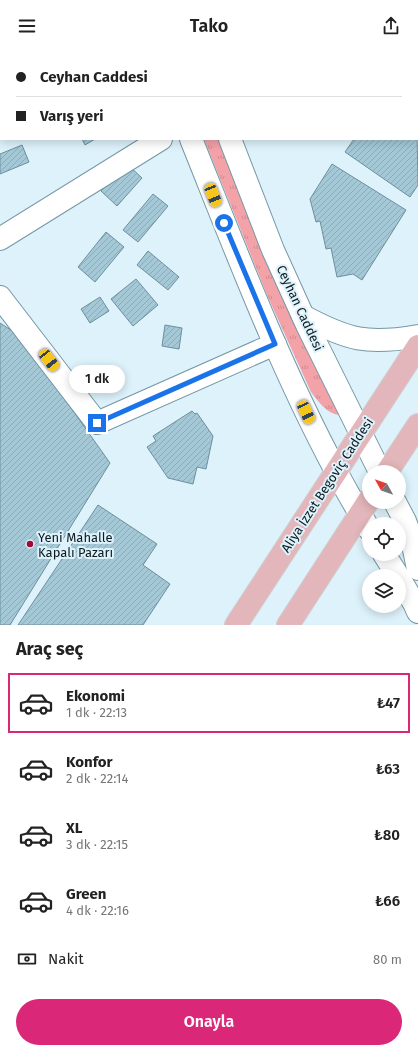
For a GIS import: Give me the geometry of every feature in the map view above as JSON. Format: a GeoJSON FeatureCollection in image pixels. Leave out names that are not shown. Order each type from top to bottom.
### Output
{"type":"FeatureCollection","features":[{"type":"Feature","properties":{"kind":"main road","name":"Aliya İzzet Begoviç Caddesi"},"geometry":{"type":"LineString","coordinates":[[236,625],[418,346]]}},
{"type":"Feature","properties":{"kind":"main road"},"geometry":{"type":"LineString","coordinates":[[392,465],[418,424]]}},
{"type":"Feature","properties":{"kind":"main road"},"geometry":{"type":"LineString","coordinates":[[288,625],[366,514]]}},
{"type":"Feature","properties":{"kind":"street"},"geometry":{"type":"LineString","coordinates":[[0,239],[159,140]]}},
{"type":"Feature","properties":{"kind":"street"},"geometry":{"type":"LineString","coordinates":[[191,140],[241,265],[301,400],[336,472],[366,514]]}},
{"type":"Feature","properties":{"kind":"street","name":"Ceyhan Caddesi"},"geometry":{"type":"LineString","coordinates":[[230,140],[273,250],[303,316],[376,465]]}},
{"type":"Feature","properties":{"kind":"street"},"geometry":{"type":"LineString","coordinates":[[0,298],[97,423],[275,344]]}},
{"type":"Feature","properties":{"kind":"street"},"geometry":{"type":"LineString","coordinates":[[303,316],[329,330],[351,338],[374,341],[395,340],[418,336]]}},
{"type":"Feature","properties":{"kind":"street"},"geometry":{"type":"LineString","coordinates":[[399,509],[412,540],[418,568]]}},
{"type":"Feature","properties":{"kind":"street"},"geometry":{"type":"LineString","coordinates":[[406,590],[418,612]]}},
{"type":"Feature","properties":{"kind":"green space"},"geometry":{"type":"Polygon","coordinates":[[[204,140],[219,140],[261,243],[339,410],[339,415],[327,410],[311,392],[267,295],[204,140]]]}},
{"type":"Feature","properties":{"kind":"building"},"geometry":{"type":"Polygon","coordinates":[[[82,140],[93,140],[85,145],[82,140]]]}},
{"type":"Feature","properties":{"kind":"building"},"geometry":{"type":"Polygon","coordinates":[[[353,140],[417,140],[418,185],[410,197],[345,152],[353,140]]]}},
{"type":"Feature","properties":{"kind":"building"},"geometry":{"type":"Polygon","coordinates":[[[22,145],[29,162],[0,174],[0,154],[22,145]]]}},
{"type":"Feature","properties":{"kind":"building"},"geometry":{"type":"Polygon","coordinates":[[[126,163],[142,178],[117,206],[101,191],[126,163]]]}},
{"type":"Feature","properties":{"kind":"building"},"geometry":{"type":"Polygon","coordinates":[[[332,164],[406,210],[362,280],[353,274],[337,277],[331,248],[326,249],[320,221],[316,222],[310,199],[332,164]]]}},
{"type":"Feature","properties":{"kind":"building"},"geometry":{"type":"Polygon","coordinates":[[[153,194],[168,206],[138,242],[123,230],[153,194]]]}},
{"type":"Feature","properties":{"kind":"building"},"geometry":{"type":"Polygon","coordinates":[[[106,232],[124,247],[95,282],[78,267],[106,232]]]}},
{"type":"Feature","properties":{"kind":"building"},"geometry":{"type":"Polygon","coordinates":[[[148,251],[179,277],[168,290],[137,265],[148,251]]]}},
{"type":"Feature","properties":{"kind":"building"},"geometry":{"type":"Polygon","coordinates":[[[136,279],[158,305],[133,326],[111,299],[136,279]]]}},
{"type":"Feature","properties":{"kind":"building"},"geometry":{"type":"Polygon","coordinates":[[[100,297],[109,311],[90,323],[81,309],[100,297]]]}},
{"type":"Feature","properties":{"kind":"building","name":"Yeni Mahalle Kapalı Pazarı"},"geometry":{"type":"Polygon","coordinates":[[[0,323],[20,336],[110,463],[10,625],[0,625],[0,323]]]}},
{"type":"Feature","properties":{"kind":"building"},"geometry":{"type":"Polygon","coordinates":[[[165,325],[182,328],[179,349],[162,346],[165,325]]]}},
{"type":"Feature","properties":{"kind":"building"},"geometry":{"type":"Polygon","coordinates":[[[192,411],[195,414],[197,413],[213,436],[206,469],[197,467],[193,484],[168,478],[147,447],[156,441],[153,436],[192,411]]]}},
{"type":"Feature","properties":{"kind":"building"},"geometry":{"type":"Polygon","coordinates":[[[98,505],[157,544],[143,565],[170,584],[143,625],[18,625],[98,505]]]}},
{"type":"Feature","properties":{"kind":"place","name":"Yeni Mahalle Kapalı Pazarı"},"geometry":{"type":"Point","coordinates":[30,544]}},
{"type":"Feature","properties":{"kind":"route"},"geometry":{"type":"LineString","coordinates":[[97,423],[275,344],[224,223]]}}]}
